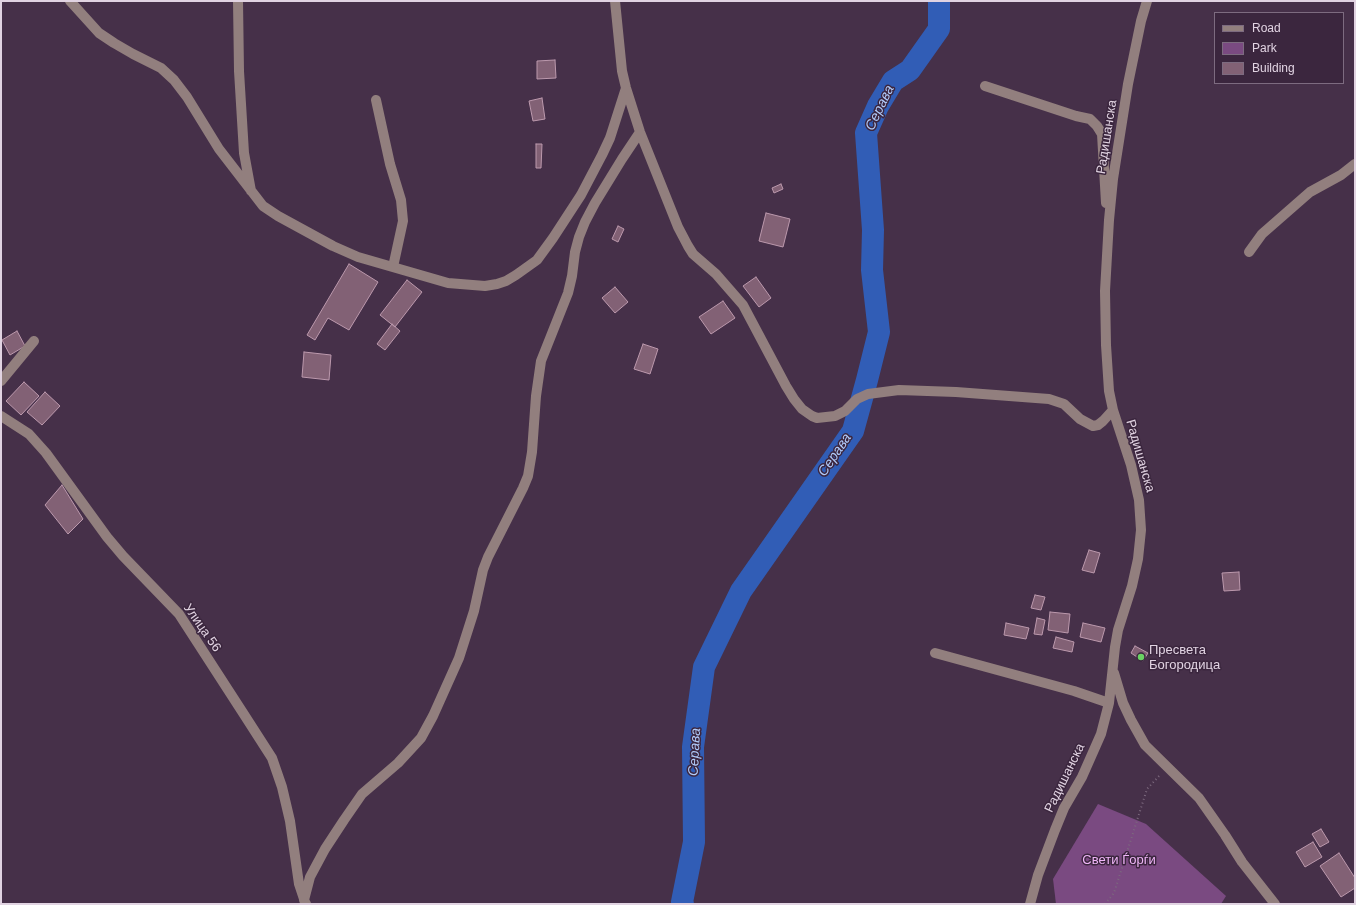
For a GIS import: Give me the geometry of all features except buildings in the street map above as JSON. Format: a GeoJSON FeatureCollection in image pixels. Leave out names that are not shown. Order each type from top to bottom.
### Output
{"type":"FeatureCollection","features":[{"type":"Feature","properties":{"kind":"street"},"geometry":{"type":"LineString","coordinates":[[70,1],[99,32],[133,54],[162,68],[174,80],[187,97],[219,149],[263,206],[332,246],[358,257],[448,284],[485,286],[506,281],[537,260],[581,195],[602,155],[610,138],[626,88]]}},
{"type":"Feature","properties":{"kind":"street"},"geometry":{"type":"LineString","coordinates":[[238,1],[239,72],[244,153],[252,192]]}},
{"type":"Feature","properties":{"kind":"street"},"geometry":{"type":"LineString","coordinates":[[615,1],[622,71],[626,88],[640,132],[678,227],[693,254],[716,274],[743,305],[794,398],[802,409],[812,416],[824,418],[835,416],[845,411],[857,399],[868,394],[899,390],[956,392],[1049,399],[1064,404],[1080,419],[1092,426],[1098,425],[1113,410]]}},
{"type":"Feature","properties":{"kind":"street","name":"Радишанска"},"geometry":{"type":"LineString","coordinates":[[1030,904],[1038,875],[1064,808],[1082,777],[1101,734],[1109,703],[1118,630],[1132,586],[1138,558],[1141,530],[1139,500],[1133,472],[1113,410],[1109,391],[1106,337],[1106,291],[1109,220],[1113,179],[1128,84],[1141,21],[1147,1]]}},
{"type":"Feature","properties":{"kind":"street"},"geometry":{"type":"LineString","coordinates":[[985,86],[1076,116],[1090,119],[1097,126],[1102,134],[1105,193],[1109,220]]}},
{"type":"Feature","properties":{"kind":"street"},"geometry":{"type":"LineString","coordinates":[[376,100],[390,164],[401,200],[403,221],[393,267]]}},
{"type":"Feature","properties":{"kind":"street"},"geometry":{"type":"LineString","coordinates":[[305,903],[310,877],[316,864],[362,794],[398,764],[421,738],[433,716],[459,658],[474,611],[483,570],[528,476],[532,452],[536,396],[541,361],[568,293],[579,237],[594,203],[640,132]]}},
{"type":"Feature","properties":{"kind":"street"},"geometry":{"type":"LineString","coordinates":[[1249,252],[1262,234],[1310,192],[1341,175],[1355,164]]}},
{"type":"Feature","properties":{"kind":"street"},"geometry":{"type":"LineString","coordinates":[[1,381],[34,341]]}},
{"type":"Feature","properties":{"kind":"street","name":"Улица 56"},"geometry":{"type":"LineString","coordinates":[[1,416],[29,434],[46,453],[107,537],[123,556],[179,614],[272,758],[282,787],[290,821],[299,884],[305,903]]}},
{"type":"Feature","properties":{"kind":"street"},"geometry":{"type":"LineString","coordinates":[[935,653],[1074,691],[1109,703]]}},
{"type":"Feature","properties":{"kind":"street"},"geometry":{"type":"LineString","coordinates":[[1113,670],[1123,702],[1145,745],[1199,798],[1242,862],[1275,904]]}},
{"type":"Feature","properties":{"kind":"path"},"geometry":{"type":"LineString","coordinates":[[1105,904],[1114,893],[1147,789],[1167,768]]}},
{"type":"Feature","properties":{"kind":"green space","name":"Свети Ѓорѓи"},"geometry":{"type":"Polygon","coordinates":[[[1098,804],[1146,824],[1226,896],[1221,904],[1056,904],[1053,879],[1098,804]]]}},
{"type":"Feature","properties":{"kind":"waterway","name":"Серава"},"geometry":{"type":"LineString","coordinates":[[683,904],[682,902],[694,842],[693,747],[704,667],[741,591],[853,431],[879,332],[872,270],[873,230],[866,133],[878,106],[893,81],[910,70],[939,29],[939,1]]}},
{"type":"Feature","properties":{"kind":"place","name":"Пресвета Богородица"},"geometry":{"type":"Point","coordinates":[1141,657]}}]}
